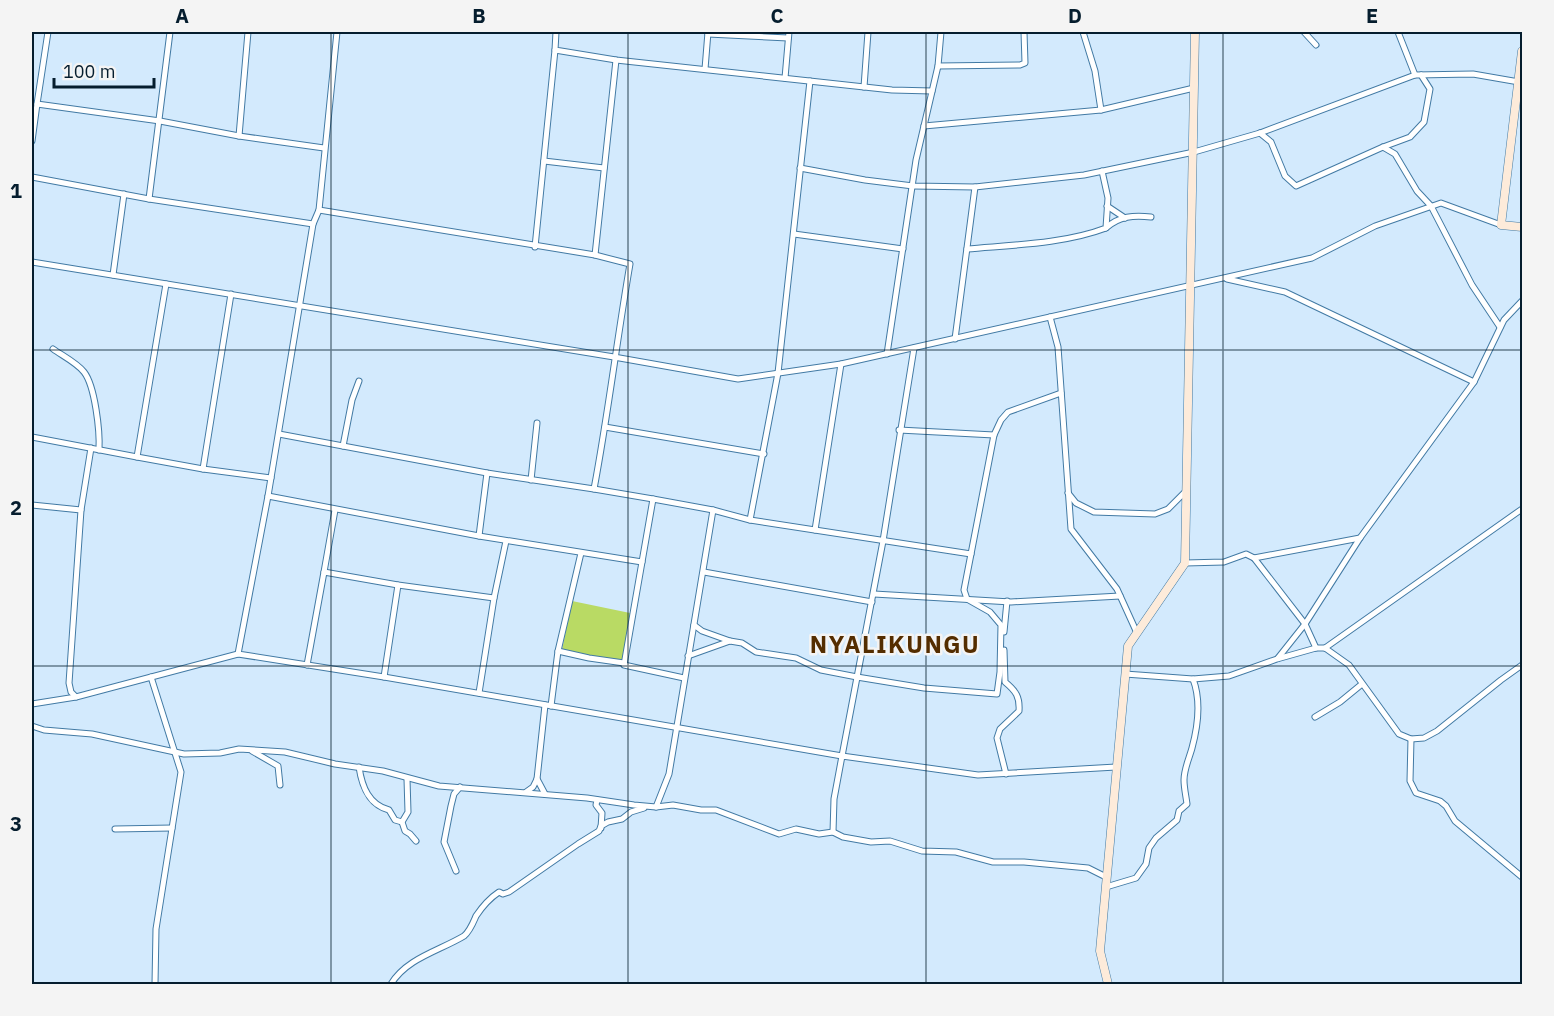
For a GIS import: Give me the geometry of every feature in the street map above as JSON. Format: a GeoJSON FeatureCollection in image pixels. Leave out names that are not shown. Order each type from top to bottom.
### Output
{"type":"FeatureCollection","features":[{"type":"Feature","properties":{"kind":"street"},"geometry":{"type":"LineString","coordinates":[[32,141],[48,32]]}},
{"type":"Feature","properties":{"kind":"street"},"geometry":{"type":"LineString","coordinates":[[149,199],[170,32]]}},
{"type":"Feature","properties":{"kind":"street"},"geometry":{"type":"LineString","coordinates":[[239,136],[248,32]]}},
{"type":"Feature","properties":{"kind":"street"},"geometry":{"type":"LineString","coordinates":[[238,654],[279,434],[313,224],[319,210],[337,32]]}},
{"type":"Feature","properties":{"kind":"street"},"geometry":{"type":"LineString","coordinates":[[535,247],[556,32]]}},
{"type":"Feature","properties":{"kind":"street"},"geometry":{"type":"LineString","coordinates":[[705,69],[708,32],[788,39]]}},
{"type":"Feature","properties":{"kind":"street"},"geometry":{"type":"LineString","coordinates":[[785,78],[789,32]]}},
{"type":"Feature","properties":{"kind":"street"},"geometry":{"type":"LineString","coordinates":[[864,87],[868,32]]}},
{"type":"Feature","properties":{"kind":"street"},"geometry":{"type":"LineString","coordinates":[[887,354],[916,160],[938,66],[941,32]]}},
{"type":"Feature","properties":{"kind":"street"},"geometry":{"type":"LineString","coordinates":[[938,66],[1020,65],[1025,63],[1024,32]]}},
{"type":"Feature","properties":{"kind":"street"},"geometry":{"type":"LineString","coordinates":[[1083,32],[1095,71],[1101,110]]}},
{"type":"Feature","properties":{"kind":"street"},"geometry":{"type":"LineString","coordinates":[[1108,984],[1100,951],[1128,646],[1185,563],[1195,32]]}},
{"type":"Feature","properties":{"kind":"street"},"geometry":{"type":"LineString","coordinates":[[1304,32],[1316,45]]}},
{"type":"Feature","properties":{"kind":"street"},"geometry":{"type":"LineString","coordinates":[[1260,133],[1271,142],[1285,176],[1296,186],[1410,137],[1424,122],[1430,89],[1418,75],[1398,32]]}},
{"type":"Feature","properties":{"kind":"street"},"geometry":{"type":"LineString","coordinates":[[555,50],[616,60],[864,87],[932,91]]}},
{"type":"Feature","properties":{"kind":"street"},"geometry":{"type":"LineString","coordinates":[[1501,225],[1522,51]]}},
{"type":"Feature","properties":{"kind":"street"},"geometry":{"type":"LineString","coordinates":[[595,255],[616,60]]}},
{"type":"Feature","properties":{"kind":"street"},"geometry":{"type":"LineString","coordinates":[[800,168],[913,186],[975,187],[1084,175],[1194,152],[1260,133],[1418,75],[1473,75],[1519,82]]}},
{"type":"Feature","properties":{"kind":"street"},"geometry":{"type":"LineString","coordinates":[[750,520],[778,373],[810,81]]}},
{"type":"Feature","properties":{"kind":"street"},"geometry":{"type":"LineString","coordinates":[[924,126],[1101,110],[1194,88]]}},
{"type":"Feature","properties":{"kind":"street"},"geometry":{"type":"LineString","coordinates":[[37,104],[160,121],[239,136],[324,148]]}},
{"type":"Feature","properties":{"kind":"street"},"geometry":{"type":"LineString","coordinates":[[1383,147],[1395,154],[1417,191],[1431,206],[1472,285],[1500,327]]}},
{"type":"Feature","properties":{"kind":"street"},"geometry":{"type":"LineString","coordinates":[[544,161],[604,168]]}},
{"type":"Feature","properties":{"kind":"street"},"geometry":{"type":"LineString","coordinates":[[1102,171],[1108,198],[1106,228]]}},
{"type":"Feature","properties":{"kind":"street"},"geometry":{"type":"LineString","coordinates":[[32,177],[149,199],[313,224]]}},
{"type":"Feature","properties":{"kind":"street"},"geometry":{"type":"LineString","coordinates":[[955,339],[975,187]]}},
{"type":"Feature","properties":{"kind":"street"},"geometry":{"type":"LineString","coordinates":[[113,275],[124,194]]}},
{"type":"Feature","properties":{"kind":"street"},"geometry":{"type":"LineString","coordinates":[[32,262],[738,379],[841,364],[1312,258],[1375,226],[1441,203],[1501,225],[1522,227]]}},
{"type":"Feature","properties":{"kind":"street"},"geometry":{"type":"LineString","coordinates":[[1107,206],[1125,218]]}},
{"type":"Feature","properties":{"kind":"street"},"geometry":{"type":"LineString","coordinates":[[319,210],[595,255],[630,264],[594,489]]}},
{"type":"Feature","properties":{"kind":"street"},"geometry":{"type":"LineString","coordinates":[[967,249],[1091,234],[1106,228],[1113,221],[1136,216],[1151,217]]}},
{"type":"Feature","properties":{"kind":"street"},"geometry":{"type":"LineString","coordinates":[[794,234],[903,249]]}},
{"type":"Feature","properties":{"kind":"street"},"geometry":{"type":"LineString","coordinates":[[1224,278],[1285,292],[1474,382]]}},
{"type":"Feature","properties":{"kind":"street"},"geometry":{"type":"LineString","coordinates":[[137,458],[166,284]]}},
{"type":"Feature","properties":{"kind":"street"},"geometry":{"type":"LineString","coordinates":[[203,469],[231,294]]}},
{"type":"Feature","properties":{"kind":"street"},"geometry":{"type":"LineString","coordinates":[[1277,659],[1305,624],[1360,538],[1474,382],[1504,320],[1522,301]]}},
{"type":"Feature","properties":{"kind":"street"},"geometry":{"type":"LineString","coordinates":[[1050,317],[1058,347],[1071,530],[1117,589],[1137,633]]}},
{"type":"Feature","properties":{"kind":"street"},"geometry":{"type":"LineString","coordinates":[[833,832],[834,799],[874,594],[914,348]]}},
{"type":"Feature","properties":{"kind":"street"},"geometry":{"type":"LineString","coordinates":[[53,349],[83,371],[89,382],[100,429],[99,450]]}},
{"type":"Feature","properties":{"kind":"street"},"geometry":{"type":"LineString","coordinates":[[815,530],[841,364]]}},
{"type":"Feature","properties":{"kind":"street"},"geometry":{"type":"LineString","coordinates":[[343,446],[352,400],[359,381]]}},
{"type":"Feature","properties":{"kind":"street"},"geometry":{"type":"LineString","coordinates":[[694,625],[702,631],[742,643],[756,652],[796,658],[821,670],[913,687],[997,694],[1001,625],[990,612],[968,599],[964,590],[994,435],[1001,420],[1008,412],[1060,393]]}},
{"type":"Feature","properties":{"kind":"street"},"geometry":{"type":"LineString","coordinates":[[531,480],[537,423]]}},
{"type":"Feature","properties":{"kind":"street"},"geometry":{"type":"LineString","coordinates":[[605,427],[764,454]]}},
{"type":"Feature","properties":{"kind":"street"},"geometry":{"type":"LineString","coordinates":[[899,430],[994,435]]}},
{"type":"Feature","properties":{"kind":"street"},"geometry":{"type":"LineString","coordinates":[[279,434],[487,473],[654,499],[713,510],[750,520],[971,554]]}},
{"type":"Feature","properties":{"kind":"street"},"geometry":{"type":"LineString","coordinates":[[32,437],[137,458],[271,478]]}},
{"type":"Feature","properties":{"kind":"street"},"geometry":{"type":"LineString","coordinates":[[76,697],[71,692],[69,683],[81,510],[91,448]]}},
{"type":"Feature","properties":{"kind":"street"},"geometry":{"type":"LineString","coordinates":[[479,536],[487,473]]}},
{"type":"Feature","properties":{"kind":"street"},"geometry":{"type":"LineString","coordinates":[[1068,493],[1076,503],[1094,512],[1155,514],[1168,509],[1186,491]]}},
{"type":"Feature","properties":{"kind":"street"},"geometry":{"type":"LineString","coordinates":[[268,496],[506,541],[642,562]]}},
{"type":"Feature","properties":{"kind":"street"},"geometry":{"type":"LineString","coordinates":[[624,663],[654,499]]}},
{"type":"Feature","properties":{"kind":"street"},"geometry":{"type":"LineString","coordinates":[[32,505],[81,510]]}},
{"type":"Feature","properties":{"kind":"street"},"geometry":{"type":"LineString","coordinates":[[1125,674],[1193,679],[1229,676],[1277,659],[1316,648],[1325,648],[1522,509]]}},
{"type":"Feature","properties":{"kind":"street"},"geometry":{"type":"LineString","coordinates":[[307,665],[335,510]]}},
{"type":"Feature","properties":{"kind":"street"},"geometry":{"type":"LineString","coordinates":[[656,807],[669,774],[713,510]]}},
{"type":"Feature","properties":{"kind":"street"},"geometry":{"type":"LineString","coordinates":[[1254,558],[1360,538]]}},
{"type":"Feature","properties":{"kind":"street"},"geometry":{"type":"LineString","coordinates":[[479,693],[494,597],[506,541]]}},
{"type":"Feature","properties":{"kind":"street"},"geometry":{"type":"LineString","coordinates":[[526,792],[533,787],[537,779],[558,651],[581,553]]}},
{"type":"Feature","properties":{"kind":"street"},"geometry":{"type":"LineString","coordinates":[[1185,563],[1224,562],[1246,554],[1254,558],[1305,624],[1316,648]]}},
{"type":"Feature","properties":{"kind":"street"},"geometry":{"type":"LineString","coordinates":[[324,572],[398,585],[494,597]]}},
{"type":"Feature","properties":{"kind":"street"},"geometry":{"type":"LineString","coordinates":[[704,572],[872,602]]}},
{"type":"Feature","properties":{"kind":"street"},"geometry":{"type":"LineString","coordinates":[[384,677],[398,585]]}},
{"type":"Feature","properties":{"kind":"street"},"geometry":{"type":"LineString","coordinates":[[874,594],[1008,601],[1120,596]]}},
{"type":"Feature","properties":{"kind":"street"},"geometry":{"type":"LineString","coordinates":[[1006,774],[997,738],[1000,729],[1019,711],[1020,699],[1015,690],[1005,682],[1004,630],[1008,601]]}},
{"type":"Feature","properties":{"kind":"street"},"geometry":{"type":"LineString","coordinates":[[688,656],[730,641]]}},
{"type":"Feature","properties":{"kind":"street"},"geometry":{"type":"LineString","coordinates":[[1325,648],[1348,665],[1399,734],[1411,739],[1424,738],[1437,731],[1522,665]]}},
{"type":"Feature","properties":{"kind":"street"},"geometry":{"type":"LineString","coordinates":[[558,651],[624,663],[684,678]]}},
{"type":"Feature","properties":{"kind":"street"},"geometry":{"type":"LineString","coordinates":[[32,704],[76,697],[238,654],[842,756],[978,775],[1116,767]]}},
{"type":"Feature","properties":{"kind":"street"},"geometry":{"type":"LineString","coordinates":[[148,984],[155,982],[156,929],[181,772],[151,677]]}},
{"type":"Feature","properties":{"kind":"street"},"geometry":{"type":"LineString","coordinates":[[1105,887],[1136,878],[1146,864],[1149,848],[1156,838],[1177,820],[1179,811],[1187,804],[1184,780],[1198,723],[1196,709],[1199,694],[1193,679]]}},
{"type":"Feature","properties":{"kind":"street"},"geometry":{"type":"LineString","coordinates":[[1315,717],[1340,702],[1362,684]]}},
{"type":"Feature","properties":{"kind":"street"},"geometry":{"type":"LineString","coordinates":[[32,726],[44,730],[92,734],[174,752],[200,755],[239,749],[285,752],[383,771],[439,786],[526,792],[656,807],[674,805],[716,810],[779,834],[796,829],[819,834],[833,832],[843,837],[871,842],[890,841],[922,851],[957,852],[993,862],[1024,862],[1088,868],[1106,877]]}},
{"type":"Feature","properties":{"kind":"street"},"geometry":{"type":"LineString","coordinates":[[1411,739],[1410,781],[1416,793],[1440,801],[1455,821],[1522,877]]}},
{"type":"Feature","properties":{"kind":"street"},"geometry":{"type":"LineString","coordinates":[[251,750],[278,766],[280,785]]}},
{"type":"Feature","properties":{"kind":"street"},"geometry":{"type":"LineString","coordinates":[[359,767],[362,784],[371,800],[379,808],[389,810],[395,820],[402,822]]}},
{"type":"Feature","properties":{"kind":"street"},"geometry":{"type":"LineString","coordinates":[[407,778],[408,812],[402,822],[405,831],[416,841]]}},
{"type":"Feature","properties":{"kind":"street"},"geometry":{"type":"LineString","coordinates":[[537,779],[545,794]]}},
{"type":"Feature","properties":{"kind":"street"},"geometry":{"type":"LineString","coordinates":[[456,871],[444,842],[454,794],[460,787]]}},
{"type":"Feature","properties":{"kind":"street"},"geometry":{"type":"LineString","coordinates":[[597,800],[596,805],[602,813],[600,828]]}},
{"type":"Feature","properties":{"kind":"street"},"geometry":{"type":"LineString","coordinates":[[391,984],[397,975],[420,958],[466,935],[482,908],[493,896],[499,892],[502,894],[509,892],[569,849],[599,831],[608,822],[622,819],[631,812],[648,806]]}},
{"type":"Feature","properties":{"kind":"street"},"geometry":{"type":"LineString","coordinates":[[115,829],[172,828]]}},
{"type":"Feature","properties":{"kind":"green space"},"geometry":{"type":"Polygon","coordinates":[[[572,601],[630,613],[624,663],[562,650],[572,601]]]}},
{"type":"Feature","properties":{"kind":"district","name":"NYALIKUNGU"},"geometry":{"type":"Point","coordinates":[895,645]}}]}
